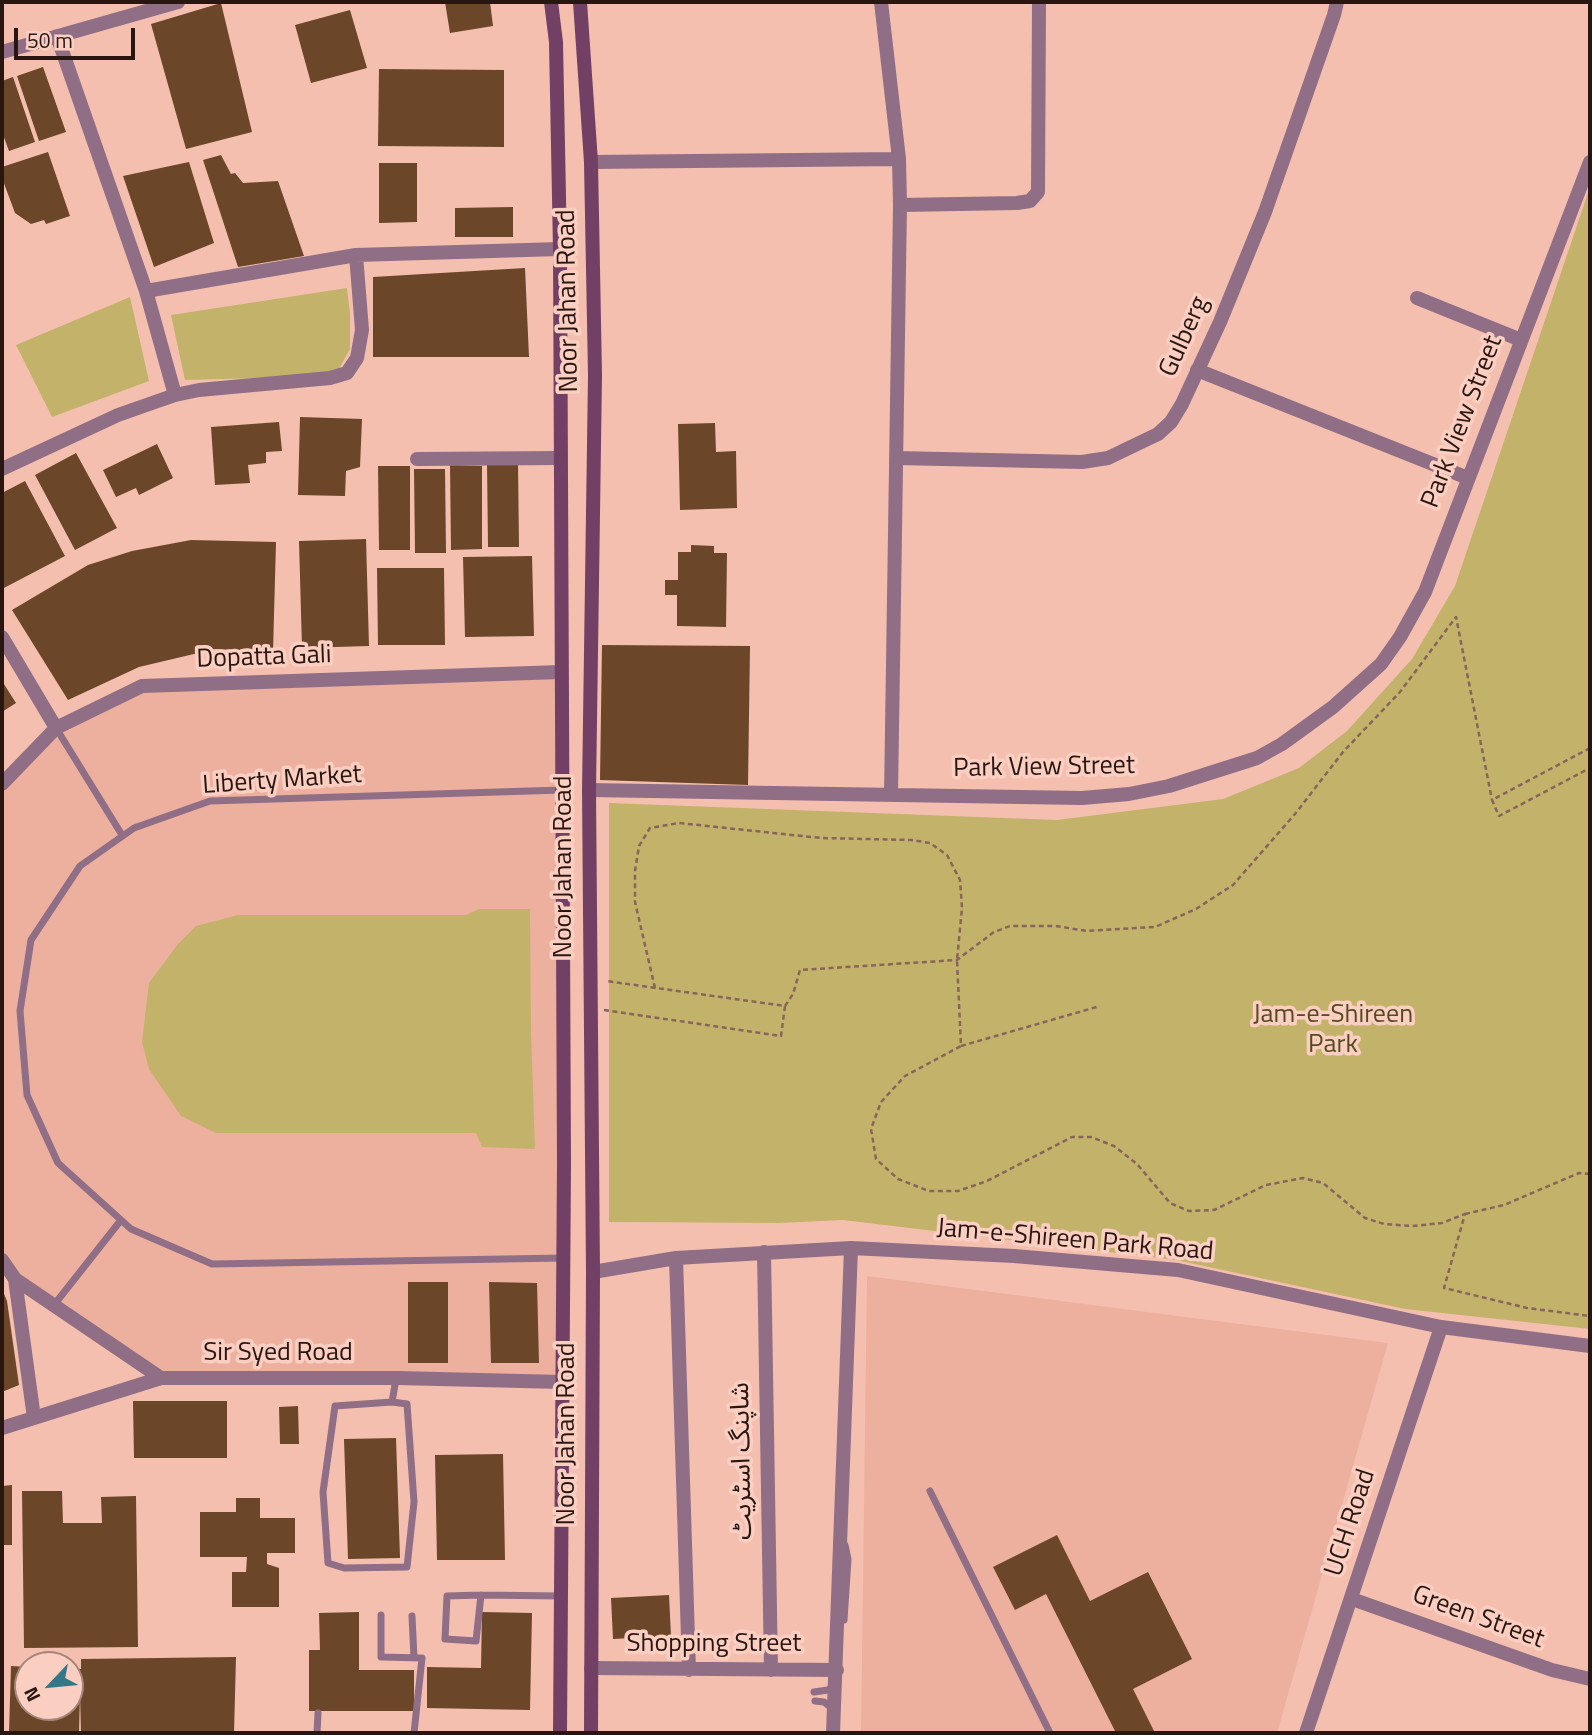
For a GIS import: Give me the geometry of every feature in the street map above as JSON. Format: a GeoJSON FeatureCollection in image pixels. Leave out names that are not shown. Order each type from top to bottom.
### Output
{"type":"FeatureCollection","features":[{"type":"Feature","properties":{"kind":"street"},"geometry":{"type":"LineString","coordinates":[[2,52],[178,2]]}},
{"type":"Feature","properties":{"kind":"street","name":"Noor Jahan Road"},"geometry":{"type":"LineString","coordinates":[[551,2],[556,42],[560,249],[563,1258],[561,1733]]}},
{"type":"Feature","properties":{"kind":"street","name":"Noor Jahan Road"},"geometry":{"type":"LineString","coordinates":[[580,2],[591,162],[595,375],[589,790],[593,1272],[591,1733]]}},
{"type":"Feature","properties":{"kind":"street"},"geometry":{"type":"LineString","coordinates":[[881,2],[899,159],[900,205],[891,795]]}},
{"type":"Feature","properties":{"kind":"street"},"geometry":{"type":"LineString","coordinates":[[900,205],[1017,203],[1030,201],[1038,192],[1039,2]]}},
{"type":"Feature","properties":{"kind":"street","name":"Gulberg"},"geometry":{"type":"LineString","coordinates":[[896,458],[1082,462],[1108,458],[1158,434],[1171,422],[1220,322],[1265,212],[1337,2]]}},
{"type":"Feature","properties":{"kind":"street"},"geometry":{"type":"LineString","coordinates":[[57,36],[146,292],[175,395]]}},
{"type":"Feature","properties":{"kind":"street"},"geometry":{"type":"LineString","coordinates":[[591,162],[899,159]]}},
{"type":"Feature","properties":{"kind":"street","name":"Park View Street"},"geometry":{"type":"LineString","coordinates":[[589,790],[1082,797],[1129,794],[1218,772],[1265,754],[1282,744],[1333,707],[1388,655],[1425,592],[1590,165]]}},
{"type":"Feature","properties":{"kind":"street"},"geometry":{"type":"LineString","coordinates":[[146,292],[356,255],[560,249]]}},
{"type":"Feature","properties":{"kind":"street"},"geometry":{"type":"LineString","coordinates":[[2,469],[118,415],[175,395],[199,390],[330,378],[346,373],[357,358],[362,330],[356,255]]}},
{"type":"Feature","properties":{"kind":"street"},"geometry":{"type":"LineString","coordinates":[[1418,298],[1521,341]]}},
{"type":"Feature","properties":{"kind":"street"},"geometry":{"type":"LineString","coordinates":[[1197,370],[1468,478]]}},
{"type":"Feature","properties":{"kind":"street"},"geometry":{"type":"LineString","coordinates":[[417,459],[560,458]]}},
{"type":"Feature","properties":{"kind":"street"},"geometry":{"type":"LineString","coordinates":[[2,637],[56,728]]}},
{"type":"Feature","properties":{"kind":"street","name":"Dopatta Gali"},"geometry":{"type":"LineString","coordinates":[[2,785],[56,728],[142,686],[561,672]]}},
{"type":"Feature","properties":{"kind":"street"},"geometry":{"type":"LineString","coordinates":[[835,1733],[851,1248]]}},
{"type":"Feature","properties":{"kind":"street","name":"Jam-e-Shireen Park Road"},"geometry":{"type":"LineString","coordinates":[[593,1272],[676,1258],[851,1248],[1014,1256],[1178,1270],[1441,1327],[1590,1346]]}},
{"type":"Feature","properties":{"kind":"street","name":"شاپنگ اسٹریٹ"},"geometry":{"type":"LineString","coordinates":[[764,1252],[771,1670]]}},
{"type":"Feature","properties":{"kind":"street"},"geometry":{"type":"LineString","coordinates":[[676,1258],[689,1670]]}},
{"type":"Feature","properties":{"kind":"street"},"geometry":{"type":"LineString","coordinates":[[2,1260],[15,1279],[161,1378]]}},
{"type":"Feature","properties":{"kind":"street"},"geometry":{"type":"LineString","coordinates":[[15,1279],[34,1418]]}},
{"type":"Feature","properties":{"kind":"street","name":"UCH Road"},"geometry":{"type":"LineString","coordinates":[[1306,1733],[1441,1327]]}},
{"type":"Feature","properties":{"kind":"street","name":"Sir Syed Road"},"geometry":{"type":"LineString","coordinates":[[2,1428],[161,1378],[397,1378],[562,1382]]}},
{"type":"Feature","properties":{"kind":"street","name":"Green Street"},"geometry":{"type":"LineString","coordinates":[[1352,1599],[1552,1670],[1590,1679]]}},
{"type":"Feature","properties":{"kind":"street","name":"Shopping Street"},"geometry":{"type":"LineString","coordinates":[[591,1668],[837,1670]]}},
{"type":"Feature","properties":{"kind":"lane"},"geometry":{"type":"LineString","coordinates":[[56,728],[122,835]]}},
{"type":"Feature","properties":{"kind":"lane","name":"Liberty Market"},"geometry":{"type":"LineString","coordinates":[[562,790],[210,801],[134,828],[80,866],[32,940],[20,1011],[27,1096],[58,1163],[131,1229],[212,1264],[563,1258]]}},
{"type":"Feature","properties":{"kind":"lane"},"geometry":{"type":"LineString","coordinates":[[54,1305],[121,1220]]}},
{"type":"Feature","properties":{"kind":"lane"},"geometry":{"type":"LineString","coordinates":[[392,1402],[397,1378]]}},
{"type":"Feature","properties":{"kind":"lane"},"geometry":{"type":"LineString","coordinates":[[392,1402],[407,1404],[414,1502],[407,1567],[344,1568],[327,1563],[323,1492],[335,1406],[392,1402]]}},
{"type":"Feature","properties":{"kind":"lane"},"geometry":{"type":"LineString","coordinates":[[930,1491],[1050,1733]]}},
{"type":"Feature","properties":{"kind":"lane"},"geometry":{"type":"LineString","coordinates":[[835,1733],[835,1712],[815,1696],[828,1690],[841,1677],[848,1559],[842,1527]]}},
{"type":"Feature","properties":{"kind":"lane"},"geometry":{"type":"LineString","coordinates":[[481,1595],[476,1641],[444,1639],[447,1596],[481,1595],[561,1596]]}},
{"type":"Feature","properties":{"kind":"lane"},"geometry":{"type":"LineString","coordinates":[[381,1615],[381,1657],[422,1658],[414,1733]]}},
{"type":"Feature","properties":{"kind":"lane"},"geometry":{"type":"LineString","coordinates":[[412,1616],[414,1658]]}},
{"type":"Feature","properties":{"kind":"lane"},"geometry":{"type":"LineString","coordinates":[[317,1733],[318,1713]]}},
{"type":"Feature","properties":{"kind":"path"},"geometry":{"type":"LineString","coordinates":[[591,1008],[781,1036],[785,1006],[793,994],[800,970],[957,960],[994,932],[1010,926],[1056,926],[1087,931],[1155,927],[1196,909],[1233,885],[1295,814],[1343,752],[1401,692],[1456,617],[1492,800],[1499,816],[1590,768]]}},
{"type":"Feature","properties":{"kind":"path"},"geometry":{"type":"LineString","coordinates":[[1492,800],[1590,748]]}},
{"type":"Feature","properties":{"kind":"path"},"geometry":{"type":"LineString","coordinates":[[654,988],[635,902],[635,871],[639,846],[650,828],[679,823],[821,838],[912,840],[930,843],[947,855],[960,880],[962,908],[957,960],[961,1046]]}},
{"type":"Feature","properties":{"kind":"path"},"geometry":{"type":"LineString","coordinates":[[591,979],[785,1006]]}},
{"type":"Feature","properties":{"kind":"path"},"geometry":{"type":"LineString","coordinates":[[1100,1006],[961,1046],[905,1076],[881,1102],[871,1129],[876,1159],[898,1179],[929,1191],[958,1191],[987,1181],[1073,1137],[1091,1137],[1114,1146],[1137,1164],[1170,1203],[1189,1211],[1214,1210],[1266,1185],[1303,1178],[1323,1183],[1365,1218],[1384,1224],[1413,1226],[1442,1223],[1465,1214],[1504,1205],[1579,1173],[1590,1174]]}},
{"type":"Feature","properties":{"kind":"path"},"geometry":{"type":"LineString","coordinates":[[1465,1214],[1444,1288],[1527,1308],[1590,1316]]}},
{"type":"Feature","properties":{"kind":"shaded area"},"geometry":{"type":"Polygon","coordinates":[[[557,674],[562,1382],[161,1378],[15,1279],[2,1260],[2,784],[56,728],[142,686],[557,674]]]}},
{"type":"Feature","properties":{"kind":"shaded area"},"geometry":{"type":"Polygon","coordinates":[[[867,1276],[1388,1343],[1277,1733],[861,1733],[867,1276]]]}},
{"type":"Feature","properties":{"kind":"green space","name":"Jam-e-Shireen Park"},"geometry":{"type":"Polygon","coordinates":[[[1590,187],[1590,1329],[1405,1309],[1176,1260],[843,1220],[778,1223],[609,1222],[609,803],[1057,820],[1223,799],[1299,768],[1347,731],[1412,659],[1455,586],[1590,187]]]}},
{"type":"Feature","properties":{"kind":"green space"},"geometry":{"type":"Polygon","coordinates":[[[347,288],[350,349],[335,376],[185,380],[171,315],[347,288]]]}},
{"type":"Feature","properties":{"kind":"green space"},"geometry":{"type":"Polygon","coordinates":[[[130,297],[149,381],[52,417],[16,345],[130,297]]]}},
{"type":"Feature","properties":{"kind":"green space"},"geometry":{"type":"Polygon","coordinates":[[[479,909],[530,909],[535,1149],[482,1147],[476,1133],[216,1133],[181,1116],[149,1069],[142,1042],[149,983],[178,944],[196,926],[238,915],[466,915],[479,909]]]}},
{"type":"Feature","properties":{"kind":"building"},"geometry":{"type":"Polygon","coordinates":[[[445,2],[490,2],[493,26],[450,33],[445,2]]]}},
{"type":"Feature","properties":{"kind":"building"},"geometry":{"type":"Polygon","coordinates":[[[221,3],[252,132],[186,149],[151,24],[221,3]]]}},
{"type":"Feature","properties":{"kind":"building"},"geometry":{"type":"Polygon","coordinates":[[[350,10],[367,68],[311,83],[295,25],[350,10]]]}},
{"type":"Feature","properties":{"kind":"building"},"geometry":{"type":"Polygon","coordinates":[[[43,67],[66,132],[39,141],[17,76],[43,67]]]}},
{"type":"Feature","properties":{"kind":"building"},"geometry":{"type":"Polygon","coordinates":[[[379,69],[504,70],[504,147],[378,146],[379,69]]]}},
{"type":"Feature","properties":{"kind":"building"},"geometry":{"type":"Polygon","coordinates":[[[13,77],[35,142],[9,151],[2,132],[2,81],[13,77]]]}},
{"type":"Feature","properties":{"kind":"building"},"geometry":{"type":"Polygon","coordinates":[[[48,152],[70,216],[46,224],[44,220],[31,224],[15,213],[2,178],[2,167],[48,152]]]}},
{"type":"Feature","properties":{"kind":"building"},"geometry":{"type":"Polygon","coordinates":[[[221,155],[231,174],[235,173],[243,183],[278,181],[304,256],[238,267],[203,160],[221,155]]]}},
{"type":"Feature","properties":{"kind":"building"},"geometry":{"type":"Polygon","coordinates":[[[189,162],[214,243],[154,267],[123,176],[189,162]]]}},
{"type":"Feature","properties":{"kind":"building"},"geometry":{"type":"Polygon","coordinates":[[[379,163],[417,163],[417,222],[379,223],[379,163]]]}},
{"type":"Feature","properties":{"kind":"building"},"geometry":{"type":"Polygon","coordinates":[[[513,207],[513,237],[455,237],[455,208],[513,207]]]}},
{"type":"Feature","properties":{"kind":"building"},"geometry":{"type":"Polygon","coordinates":[[[525,268],[529,357],[373,357],[373,277],[525,268]]]}},
{"type":"Feature","properties":{"kind":"building"},"geometry":{"type":"Polygon","coordinates":[[[300,417],[362,419],[360,467],[346,471],[345,496],[298,495],[300,417]]]}},
{"type":"Feature","properties":{"kind":"building"},"geometry":{"type":"Polygon","coordinates":[[[279,422],[282,451],[266,452],[266,463],[248,465],[250,483],[215,485],[211,427],[279,422]]]}},
{"type":"Feature","properties":{"kind":"building"},"geometry":{"type":"Polygon","coordinates":[[[715,423],[716,452],[736,451],[737,508],[680,510],[678,424],[715,423]]]}},
{"type":"Feature","properties":{"kind":"building"},"geometry":{"type":"Polygon","coordinates":[[[157,444],[173,478],[139,495],[136,488],[116,497],[103,470],[157,444]]]}},
{"type":"Feature","properties":{"kind":"building"},"geometry":{"type":"Polygon","coordinates":[[[76,453],[117,528],[75,550],[35,475],[76,453]]]}},
{"type":"Feature","properties":{"kind":"building"},"geometry":{"type":"Polygon","coordinates":[[[487,463],[518,463],[519,547],[488,547],[487,463]]]}},
{"type":"Feature","properties":{"kind":"building"},"geometry":{"type":"Polygon","coordinates":[[[450,465],[482,466],[482,549],[451,550],[450,465]]]}},
{"type":"Feature","properties":{"kind":"building"},"geometry":{"type":"Polygon","coordinates":[[[378,466],[410,466],[410,550],[379,550],[378,466]]]}},
{"type":"Feature","properties":{"kind":"building"},"geometry":{"type":"Polygon","coordinates":[[[414,469],[445,469],[446,553],[415,553],[414,469]]]}},
{"type":"Feature","properties":{"kind":"building"},"geometry":{"type":"Polygon","coordinates":[[[25,481],[65,556],[2,589],[2,493],[25,481]]]}},
{"type":"Feature","properties":{"kind":"building"},"geometry":{"type":"Polygon","coordinates":[[[366,539],[369,646],[302,648],[299,541],[366,539]]]}},
{"type":"Feature","properties":{"kind":"building"},"geometry":{"type":"Polygon","coordinates":[[[191,540],[276,542],[273,652],[215,649],[139,667],[68,700],[12,610],[88,565],[132,551],[191,540]]]}},
{"type":"Feature","properties":{"kind":"building"},"geometry":{"type":"Polygon","coordinates":[[[691,545],[714,546],[714,553],[727,553],[726,627],[677,626],[677,595],[665,595],[665,580],[678,580],[678,552],[691,552],[691,545]]]}},
{"type":"Feature","properties":{"kind":"building"},"geometry":{"type":"Polygon","coordinates":[[[532,556],[534,636],[465,637],[463,557],[532,556]]]}},
{"type":"Feature","properties":{"kind":"building"},"geometry":{"type":"Polygon","coordinates":[[[377,568],[444,568],[445,645],[378,645],[377,568]]]}},
{"type":"Feature","properties":{"kind":"building"},"geometry":{"type":"Polygon","coordinates":[[[602,645],[750,646],[748,785],[600,780],[602,645]]]}},
{"type":"Feature","properties":{"kind":"building"},"geometry":{"type":"Polygon","coordinates":[[[2,681],[16,703],[2,712],[2,681]]]}},
{"type":"Feature","properties":{"kind":"building"},"geometry":{"type":"Polygon","coordinates":[[[408,1282],[448,1282],[448,1363],[408,1363],[408,1282]]]}},
{"type":"Feature","properties":{"kind":"building"},"geometry":{"type":"Polygon","coordinates":[[[489,1282],[537,1283],[539,1363],[491,1363],[489,1282]]]}},
{"type":"Feature","properties":{"kind":"building"},"geometry":{"type":"Polygon","coordinates":[[[2,1289],[7,1301],[19,1385],[2,1392],[2,1289]]]}},
{"type":"Feature","properties":{"kind":"building"},"geometry":{"type":"Polygon","coordinates":[[[133,1401],[227,1401],[227,1458],[134,1458],[133,1401]]]}},
{"type":"Feature","properties":{"kind":"building"},"geometry":{"type":"Polygon","coordinates":[[[298,1406],[299,1444],[280,1444],[279,1407],[298,1406]]]}},
{"type":"Feature","properties":{"kind":"building"},"geometry":{"type":"Polygon","coordinates":[[[396,1438],[400,1558],[348,1559],[344,1439],[396,1438]]]}},
{"type":"Feature","properties":{"kind":"building"},"geometry":{"type":"Polygon","coordinates":[[[503,1454],[505,1560],[437,1560],[435,1455],[503,1454]]]}},
{"type":"Feature","properties":{"kind":"building"},"geometry":{"type":"Polygon","coordinates":[[[12,1485],[12,1545],[2,1545],[2,1486],[12,1485]]]}},
{"type":"Feature","properties":{"kind":"building"},"geometry":{"type":"Polygon","coordinates":[[[22,1491],[62,1491],[63,1523],[102,1523],[101,1497],[136,1496],[138,1647],[24,1648],[22,1491]]]}},
{"type":"Feature","properties":{"kind":"building"},"geometry":{"type":"Polygon","coordinates":[[[236,1498],[260,1498],[260,1518],[295,1518],[295,1553],[267,1553],[267,1564],[279,1568],[279,1607],[232,1607],[232,1572],[246,1572],[247,1557],[200,1557],[200,1512],[236,1512],[236,1498]]]}},
{"type":"Feature","properties":{"kind":"building"},"geometry":{"type":"Polygon","coordinates":[[[1057,1535],[1090,1601],[1148,1572],[1192,1659],[1133,1689],[1155,1733],[1116,1733],[1046,1594],[1015,1610],[993,1567],[1057,1535]]]}},
{"type":"Feature","properties":{"kind":"building"},"geometry":{"type":"Polygon","coordinates":[[[669,1595],[671,1636],[613,1639],[611,1598],[669,1595]]]}},
{"type":"Feature","properties":{"kind":"building"},"geometry":{"type":"Polygon","coordinates":[[[359,1612],[359,1670],[414,1670],[414,1711],[309,1711],[309,1650],[320,1650],[319,1613],[359,1612]]]}},
{"type":"Feature","properties":{"kind":"building"},"geometry":{"type":"Polygon","coordinates":[[[482,1612],[532,1613],[530,1710],[427,1708],[427,1667],[481,1668],[482,1612]]]}},
{"type":"Feature","properties":{"kind":"building"},"geometry":{"type":"Polygon","coordinates":[[[236,1657],[234,1733],[81,1733],[81,1721],[84,1721],[84,1659],[236,1657]]]}},
{"type":"Feature","properties":{"kind":"building"},"geometry":{"type":"Polygon","coordinates":[[[11,1666],[14,1666],[14,1721],[79,1721],[79,1733],[9,1733],[11,1666]]]}}]}
